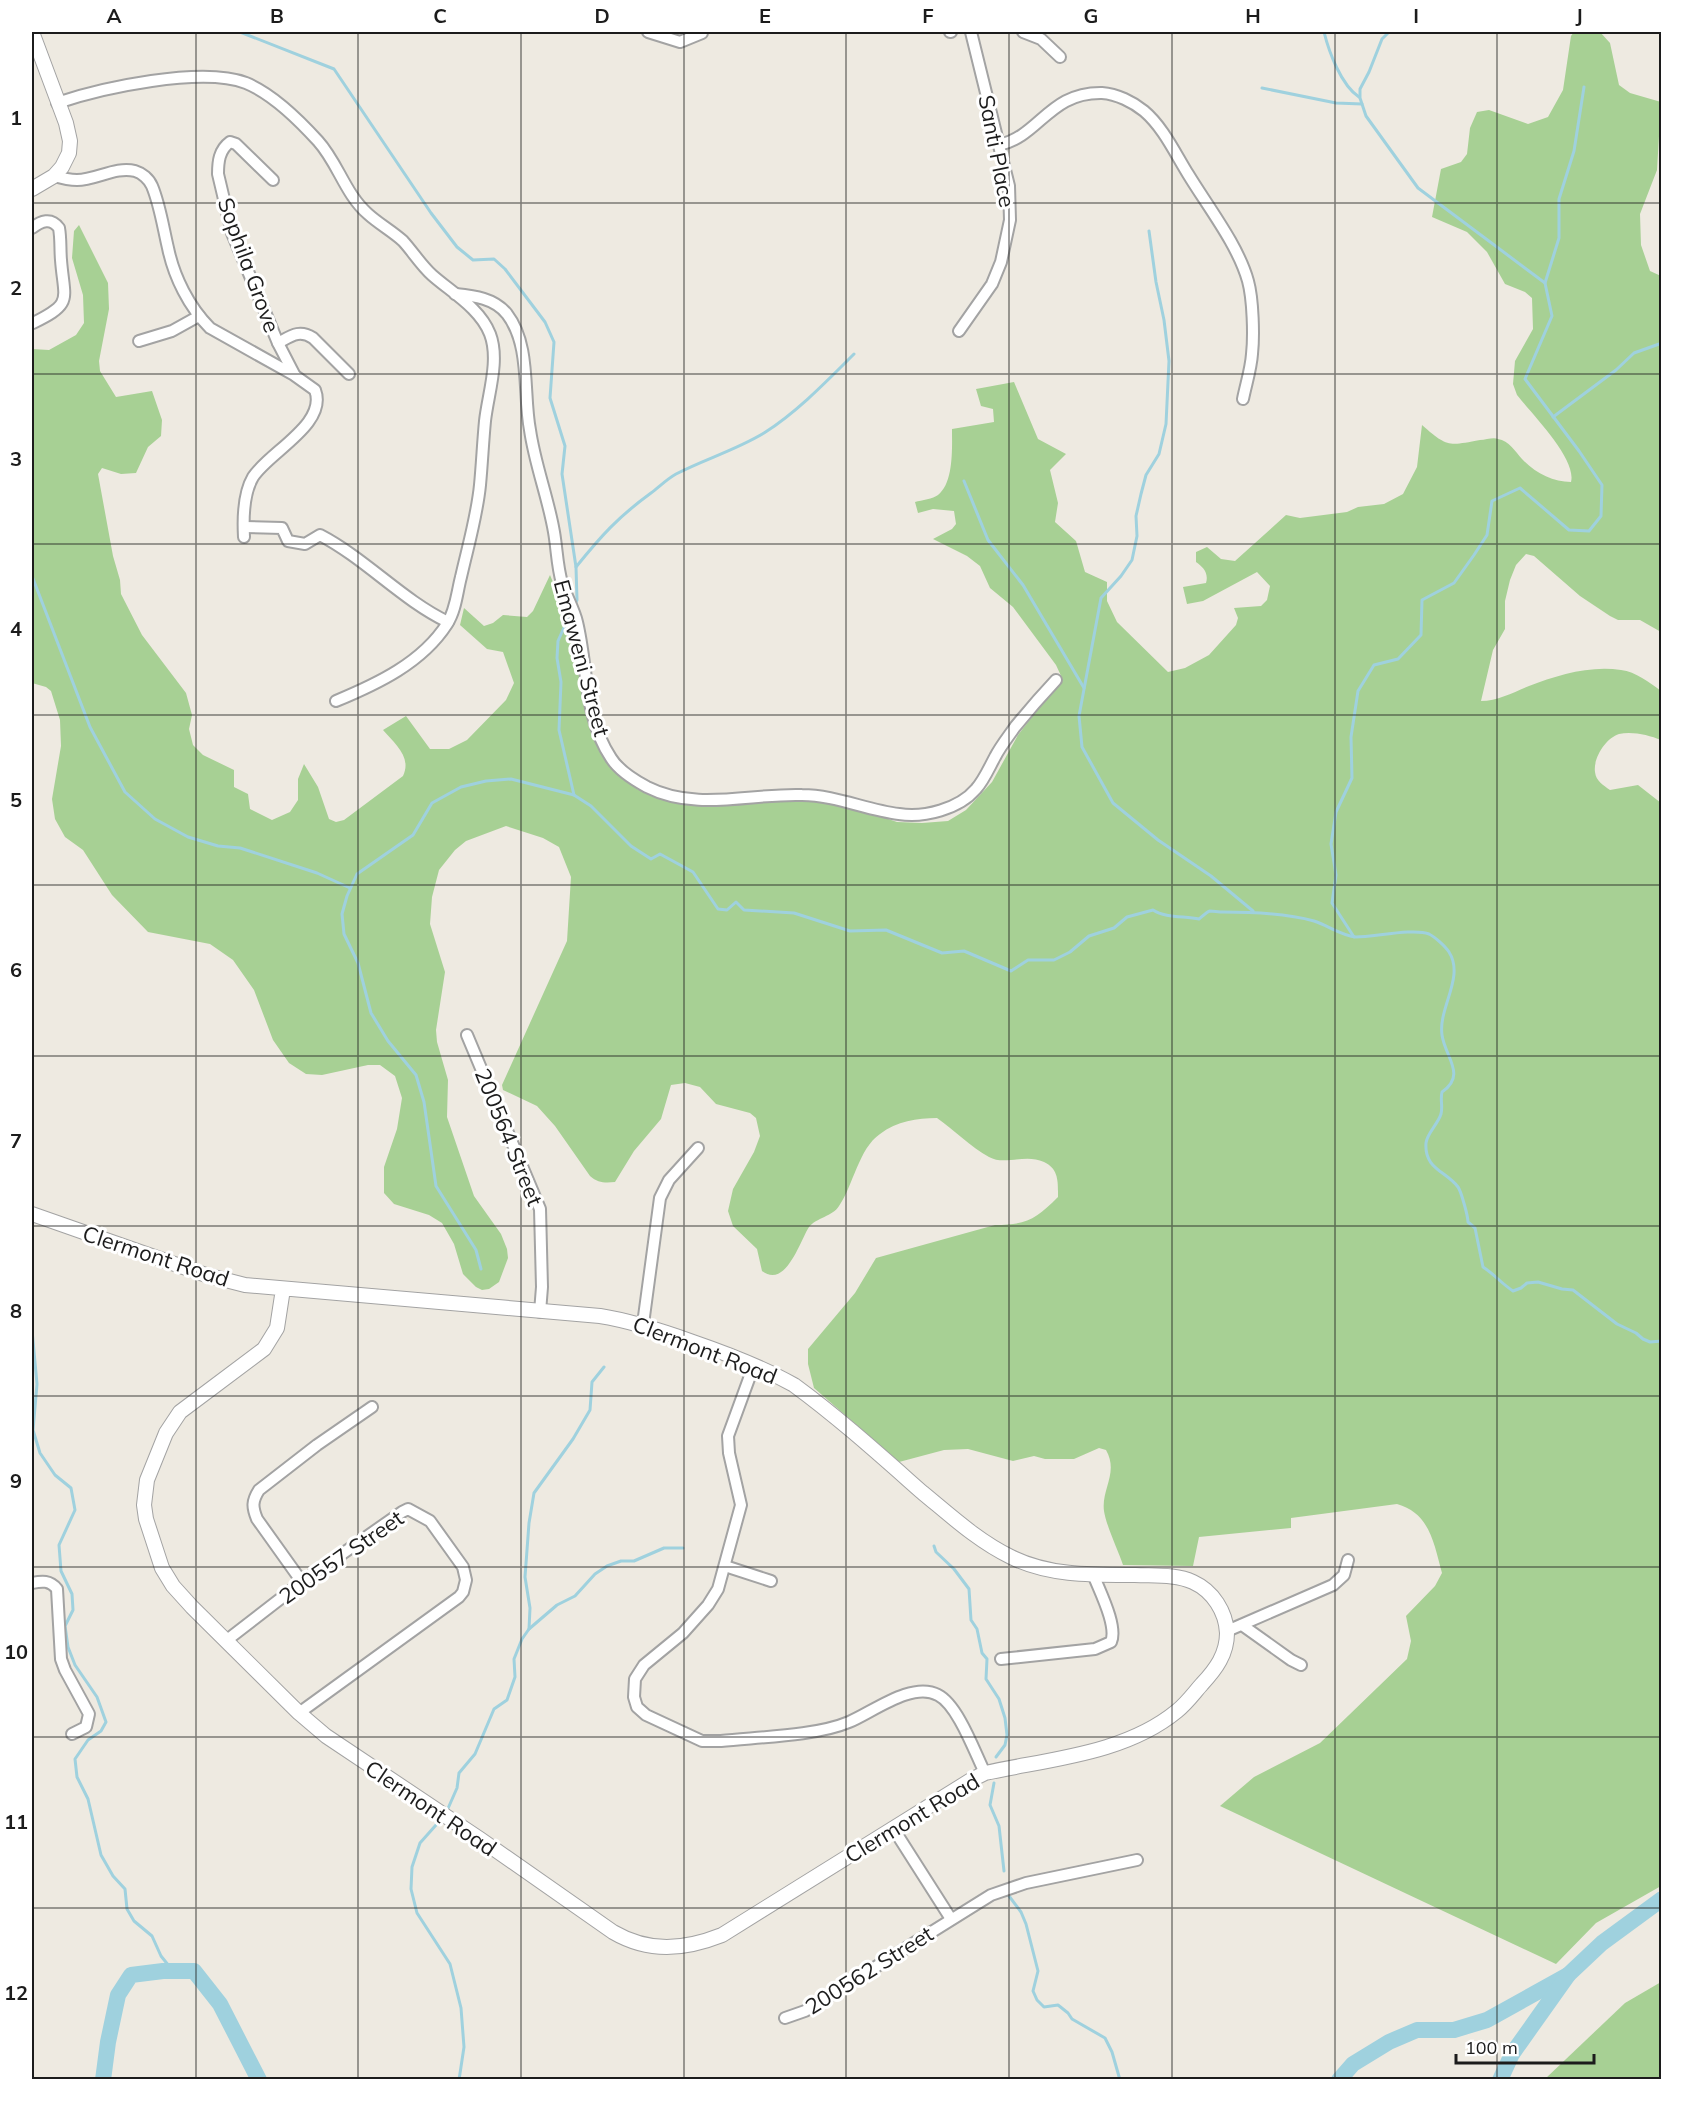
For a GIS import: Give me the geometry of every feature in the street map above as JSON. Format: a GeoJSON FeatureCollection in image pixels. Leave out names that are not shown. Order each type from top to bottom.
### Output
{"type":"FeatureCollection","features":[{"type":"Feature","properties":{"kind":"street"},"geometry":{"type":"LineString","coordinates":[[32,32],[68,133],[70,147],[66,161],[54,176],[32,189]]}},
{"type":"Feature","properties":{"kind":"street"},"geometry":{"type":"LineString","coordinates":[[648,32],[680,42],[702,33]]}},
{"type":"Feature","properties":{"kind":"street","name":"Santi Place"},"geometry":{"type":"LineString","coordinates":[[959,331],[992,284],[1002,262],[1011,204],[971,32]]}},
{"type":"Feature","properties":{"kind":"street"},"geometry":{"type":"LineString","coordinates":[[1023,32],[1041,39],[1060,57]]}},
{"type":"Feature","properties":{"kind":"street"},"geometry":{"type":"LineString","coordinates":[[57,103],[101,90],[184,78],[228,79],[255,87],[285,110],[320,142],[360,206],[374,220],[397,236],[429,272],[484,321],[490,333],[493,345],[493,369],[476,513],[452,613],[436,639],[403,667],[375,684],[336,700]]}},
{"type":"Feature","properties":{"kind":"street"},"geometry":{"type":"LineString","coordinates":[[999,145],[1021,135],[1054,108],[1079,96],[1105,93],[1136,105],[1149,116],[1168,142],[1234,248],[1248,282],[1252,354],[1243,399]]}},
{"type":"Feature","properties":{"kind":"street","name":"Sophila Grove"},"geometry":{"type":"LineString","coordinates":[[273,180],[236,144],[230,142],[222,150],[218,174],[232,233],[278,343],[294,375]]}},
{"type":"Feature","properties":{"kind":"street"},"geometry":{"type":"LineString","coordinates":[[54,176],[77,180],[121,171],[134,171],[147,178],[152,184],[168,251],[185,292],[199,316],[210,328],[294,375],[315,390],[318,404],[310,420],[253,478],[244,513],[244,532],[282,528],[288,542],[300,544],[320,536],[448,622]]}},
{"type":"Feature","properties":{"kind":"street"},"geometry":{"type":"LineString","coordinates":[[32,228],[49,220],[55,223],[60,232],[65,298],[57,309],[33,323]]}},
{"type":"Feature","properties":{"kind":"street","name":"Emaweni Street"},"geometry":{"type":"LineString","coordinates":[[455,294],[491,301],[501,308],[514,325],[524,363],[529,428],[554,533],[557,561],[568,600],[576,618],[589,700],[595,722],[611,758],[622,772],[646,787],[703,800],[801,795],[824,797],[900,814],[931,813],[963,800],[977,788],[996,754],[1016,726],[1056,680]]}},
{"type":"Feature","properties":{"kind":"street"},"geometry":{"type":"LineString","coordinates":[[139,341],[172,331],[199,316]]}},
{"type":"Feature","properties":{"kind":"street"},"geometry":{"type":"LineString","coordinates":[[278,343],[296,333],[307,334],[349,374]]}},
{"type":"Feature","properties":{"kind":"street","name":"200564 Street"},"geometry":{"type":"LineString","coordinates":[[467,1035],[540,1209],[542,1287],[540,1312]]}},
{"type":"Feature","properties":{"kind":"street"},"geometry":{"type":"LineString","coordinates":[[644,1324],[660,1198],[669,1180],[698,1148]]}},
{"type":"Feature","properties":{"kind":"street","name":"Clermont Road"},"geometry":{"type":"LineString","coordinates":[[32,1214],[206,1275],[244,1285],[600,1316],[644,1324],[754,1365],[794,1385],[962,1526],[1000,1551],[1026,1564],[1043,1569],[1093,1574],[1176,1576],[1204,1589],[1222,1611],[1227,1631],[1225,1648],[1219,1664],[1192,1696],[1162,1722],[1107,1748],[985,1773],[958,1787],[722,1935],[689,1945],[643,1946],[613,1932],[480,1839],[342,1748],[299,1713],[182,1597],[165,1574],[146,1519],[144,1505],[145,1492],[161,1444],[172,1422],[196,1400],[255,1357],[272,1340],[277,1328],[283,1289]]}},
{"type":"Feature","properties":{"kind":"street"},"geometry":{"type":"LineString","coordinates":[[754,1365],[728,1436],[729,1453],[741,1505],[718,1589],[708,1605],[674,1641],[639,1670],[635,1679],[634,1696],[637,1707],[646,1715],[702,1741],[721,1742],[833,1728],[905,1695],[925,1691],[940,1695],[952,1708],[985,1773]]}},
{"type":"Feature","properties":{"kind":"street"},"geometry":{"type":"LineString","coordinates":[[302,1582],[257,1519],[252,1508],[254,1498],[259,1490],[317,1445],[372,1407]]}},
{"type":"Feature","properties":{"kind":"street","name":"200557 Street"},"geometry":{"type":"LineString","coordinates":[[226,1640],[302,1582],[408,1509],[430,1521],[463,1567],[466,1580],[464,1592],[299,1713]]}},
{"type":"Feature","properties":{"kind":"street"},"geometry":{"type":"LineString","coordinates":[[1227,1631],[1333,1585],[1344,1575],[1348,1560]]}},
{"type":"Feature","properties":{"kind":"street"},"geometry":{"type":"LineString","coordinates":[[725,1566],[771,1581]]}},
{"type":"Feature","properties":{"kind":"street"},"geometry":{"type":"LineString","coordinates":[[1001,1659],[1095,1649],[1111,1642],[1112,1627],[1093,1574]]}},
{"type":"Feature","properties":{"kind":"street"},"geometry":{"type":"LineString","coordinates":[[32,1583],[45,1581],[57,1589],[61,1659],[89,1714],[86,1727],[72,1734]]}},
{"type":"Feature","properties":{"kind":"street"},"geometry":{"type":"LineString","coordinates":[[1242,1625],[1301,1665]]}},
{"type":"Feature","properties":{"kind":"street","name":"200562 Street"},"geometry":{"type":"LineString","coordinates":[[893,1828],[951,1919]]}},
{"type":"Feature","properties":{"kind":"street","name":"200562 Street"},"geometry":{"type":"LineString","coordinates":[[785,2018],[805,2011],[991,1894],[1007,1888],[1137,1860]]}},
{"type":"Feature","properties":{"kind":"green space"},"geometry":{"type":"Polygon","coordinates":[[[1574,32],[1600,32],[1610,43],[1619,85],[1630,93],[1661,102],[1657,170],[1640,214],[1641,245],[1650,271],[1661,276],[1661,632],[1640,620],[1618,620],[1610,616],[1580,596],[1534,556],[1526,554],[1516,565],[1510,580],[1505,601],[1505,629],[1493,650],[1481,701],[1500,698],[1563,675],[1598,669],[1632,673],[1661,691],[1661,740],[1629,733],[1614,736],[1598,755],[1595,772],[1600,782],[1610,790],[1638,785],[1661,803],[1661,1886],[1596,1923],[1556,1964],[1220,1806],[1254,1777],[1320,1743],[1407,1659],[1411,1641],[1406,1616],[1435,1586],[1442,1573],[1429,1531],[1417,1514],[1397,1504],[1291,1518],[1291,1528],[1199,1537],[1193,1566],[1123,1565],[1104,1511],[1111,1466],[1106,1450],[1099,1448],[1074,1459],[1045,1459],[1034,1456],[1013,1461],[968,1449],[944,1450],[899,1462],[814,1388],[808,1364],[808,1349],[855,1293],[876,1258],[995,1225],[1023,1222],[1037,1216],[1058,1197],[1057,1176],[1053,1168],[1037,1160],[1002,1160],[989,1157],[937,1118],[900,1123],[873,1140],[861,1158],[839,1206],[809,1227],[797,1252],[785,1269],[778,1274],[771,1275],[762,1271],[757,1249],[733,1226],[728,1211],[733,1189],[754,1152],[760,1136],[756,1118],[750,1113],[716,1104],[700,1087],[685,1083],[671,1085],[661,1119],[634,1151],[615,1182],[605,1182],[590,1176],[555,1126],[537,1106],[503,1090],[502,1085],[567,941],[571,877],[559,847],[543,838],[506,826],[466,841],[455,850],[439,870],[432,897],[430,924],[445,972],[436,1030],[437,1042],[448,1080],[447,1117],[474,1196],[501,1234],[507,1249],[508,1258],[499,1282],[489,1289],[482,1290],[476,1287],[463,1274],[454,1244],[442,1223],[429,1215],[394,1204],[384,1193],[384,1167],[397,1129],[402,1098],[395,1076],[380,1065],[368,1065],[322,1075],[306,1074],[289,1063],[273,1040],[254,990],[233,960],[210,944],[148,932],[112,895],[83,850],[65,837],[55,819],[52,799],[61,746],[60,720],[51,691],[32,683],[32,349],[49,350],[76,335],[84,323],[83,295],[72,258],[74,231],[79,225],[108,283],[109,309],[99,361],[100,371],[116,397],[152,391],[162,420],[161,436],[148,447],[136,473],[121,474],[102,468],[98,474],[121,594],[142,635],[186,693],[192,715],[189,729],[193,745],[203,755],[234,770],[234,787],[248,794],[250,809],[272,820],[290,812],[298,800],[298,779],[304,764],[318,787],[329,819],[336,822],[344,820],[403,776],[404,757],[383,730],[406,716],[430,749],[449,749],[467,740],[506,700],[514,683],[503,652],[487,649],[460,625],[464,608],[484,626],[493,623],[503,615],[527,617],[533,611],[550,575],[567,616],[577,669],[593,727],[612,769],[637,789],[696,805],[765,799],[812,800],[853,807],[897,822],[948,821],[966,810],[992,782],[1018,735],[1062,678],[1056,665],[1013,607],[990,588],[980,566],[967,556],[933,539],[952,529],[956,524],[954,511],[933,509],[918,513],[915,502],[938,495],[947,482],[951,464],[952,429],[994,422],[993,409],[981,406],[976,389],[1014,382],[1038,439],[1066,454],[1050,470],[1058,503],[1055,522],[1076,541],[1085,572],[1107,582],[1107,601],[1117,622],[1168,672],[1185,668],[1209,655],[1236,625],[1238,618],[1234,608],[1261,606],[1267,600],[1270,586],[1257,572],[1203,601],[1187,604],[1183,587],[1206,583],[1207,579],[1205,571],[1196,562],[1196,552],[1207,547],[1221,559],[1235,561],[1286,515],[1300,518],[1347,512],[1358,507],[1384,504],[1403,494],[1417,467],[1422,425],[1448,443],[1494,438],[1502,440],[1538,472],[1551,478],[1571,482],[1571,472],[1561,449],[1517,395],[1513,384],[1515,361],[1533,329],[1532,298],[1525,292],[1505,284],[1487,252],[1467,232],[1432,217],[1441,169],[1461,162],[1467,154],[1470,128],[1477,112],[1489,110],[1528,124],[1548,117],[1563,90],[1571,36],[1574,32]]]}},
{"type":"Feature","properties":{"kind":"green space"},"geometry":{"type":"Polygon","coordinates":[[[1661,1982],[1661,2079],[1545,2079],[1625,2003],[1661,1982]]]}},
{"type":"Feature","properties":{"kind":"waterway"},"geometry":{"type":"LineString","coordinates":[[240,32],[334,69],[431,213],[457,247],[473,260],[494,259],[505,269],[545,322],[554,342],[550,398],[565,446],[562,474],[576,567],[577,600],[574,606]]}},
{"type":"Feature","properties":{"kind":"waterway"},"geometry":{"type":"LineString","coordinates":[[1324,32],[1341,76],[1359,97]]}},
{"type":"Feature","properties":{"kind":"waterway"},"geometry":{"type":"LineString","coordinates":[[1354,937],[1332,903],[1336,875],[1331,844],[1336,812],[1352,778],[1351,737],[1358,691],[1374,665],[1398,659],[1421,635],[1422,600],[1454,583],[1474,555],[1487,535],[1492,501],[1520,488],[1569,530],[1589,531],[1601,516],[1602,485],[1525,379],[1552,316],[1545,283],[1418,188],[1366,116],[1360,98],[1360,89],[1382,39],[1389,32]]}},
{"type":"Feature","properties":{"kind":"waterway"},"geometry":{"type":"LineString","coordinates":[[1545,283],[1559,238],[1559,199],[1574,151],[1584,87]]}},
{"type":"Feature","properties":{"kind":"waterway"},"geometry":{"type":"LineString","coordinates":[[1262,88],[1336,103],[1362,104]]}},
{"type":"Feature","properties":{"kind":"waterway"},"geometry":{"type":"LineString","coordinates":[[1149,231],[1169,361],[1166,424],[1159,454],[1146,475],[1141,494],[1136,516],[1137,536],[1132,560],[1101,598],[1079,716],[1082,747],[1113,803],[1158,840],[1211,876],[1253,911]]}},
{"type":"Feature","properties":{"kind":"waterway"},"geometry":{"type":"LineString","coordinates":[[1553,417],[1616,370],[1634,353],[1662,343]]}},
{"type":"Feature","properties":{"kind":"waterway"},"geometry":{"type":"LineString","coordinates":[[576,567],[619,519],[666,481],[676,474],[743,444],[776,425],[822,386],[854,354]]}},
{"type":"Feature","properties":{"kind":"waterway"},"geometry":{"type":"LineString","coordinates":[[964,481],[988,540],[1023,585],[1084,688]]}},
{"type":"Feature","properties":{"kind":"waterway"},"geometry":{"type":"LineString","coordinates":[[32,576],[90,727],[125,792],[155,819],[188,837],[218,846],[240,848],[317,873],[350,888]]}},
{"type":"Feature","properties":{"kind":"waterway"},"geometry":{"type":"LineString","coordinates":[[570,614],[558,641],[557,658],[561,682],[559,730],[574,795]]}},
{"type":"Feature","properties":{"kind":"waterway"},"geometry":{"type":"LineString","coordinates":[[481,1269],[476,1250],[436,1186],[424,1102],[416,1075],[388,1041],[371,1013],[358,963],[344,934],[342,914],[357,874],[413,835],[432,803],[461,787],[486,781],[511,779],[574,795],[591,806],[631,846],[651,859],[660,854],[693,872],[718,909],[727,910],[736,902],[744,910],[794,913],[850,931],[886,930],[942,953],[964,951],[1011,971],[1028,960],[1054,960],[1070,952],[1089,936],[1114,928],[1127,917],[1153,910],[1169,916],[1199,919],[1210,911],[1303,918],[1345,935],[1356,937],[1404,932],[1429,934],[1445,947],[1453,962],[1453,982],[1444,1014],[1442,1035],[1454,1072],[1449,1086],[1442,1092],[1441,1114],[1427,1139],[1426,1152],[1432,1164],[1459,1189],[1468,1222],[1475,1228],[1483,1267],[1513,1291],[1527,1283],[1538,1282],[1573,1290],[1617,1324],[1643,1339],[1650,1342],[1662,1341]]}},
{"type":"Feature","properties":{"kind":"waterway"},"geometry":{"type":"LineString","coordinates":[[32,1330],[37,1384],[33,1430],[40,1453],[55,1475],[71,1488],[75,1510],[59,1545],[61,1571],[72,1594],[73,1610],[65,1626],[68,1647],[75,1665],[97,1697],[106,1722],[101,1731],[88,1740],[75,1759],[77,1777],[88,1799],[101,1855],[113,1876],[125,1889],[127,1909],[134,1921],[152,1936],[161,1956],[173,1971]]}},
{"type":"Feature","properties":{"kind":"waterway"},"geometry":{"type":"LineString","coordinates":[[446,1813],[457,1788],[459,1773],[475,1754],[494,1709],[507,1700],[515,1677],[514,1659],[529,1629],[530,1608],[525,1577],[534,1493],[573,1439],[590,1410],[592,1382],[604,1367]]}},
{"type":"Feature","properties":{"kind":"waterway"},"geometry":{"type":"LineString","coordinates":[[934,1546],[936,1552],[954,1569],[969,1589],[971,1620],[977,1629],[982,1653],[987,1659],[986,1679],[999,1699],[1005,1718],[1007,1735],[1005,1745],[996,1757]]}},
{"type":"Feature","properties":{"kind":"waterway"},"geometry":{"type":"LineString","coordinates":[[529,1629],[557,1605],[575,1596],[595,1574],[607,1566],[621,1561],[634,1561],[664,1548],[683,1548]]}},
{"type":"Feature","properties":{"kind":"waterway"},"geometry":{"type":"LineString","coordinates":[[994,1783],[990,1805],[999,1826],[1004,1871]]}},
{"type":"Feature","properties":{"kind":"waterway"},"geometry":{"type":"LineString","coordinates":[[436,1825],[420,1843],[412,1867],[411,1889],[417,1913],[450,1964],[461,2008],[464,2047],[459,2080]]}},
{"type":"Feature","properties":{"kind":"waterway"},"geometry":{"type":"LineString","coordinates":[[1009,1896],[1021,1912],[1026,1924],[1038,1971],[1033,1991],[1037,2000],[1044,2007],[1058,2005],[1072,2019],[1105,2038],[1112,2052],[1120,2080]]}},
{"type":"Feature","properties":{"kind":"waterway"},"geometry":{"type":"LineString","coordinates":[[1500,2080],[1512,2054],[1568,1975],[1602,1943],[1662,1899]]}},
{"type":"Feature","properties":{"kind":"waterway"},"geometry":{"type":"LineString","coordinates":[[103,2080],[118,1995],[131,1975],[163,1971],[194,1971],[220,2004],[259,2080]]}},
{"type":"Feature","properties":{"kind":"waterway"},"geometry":{"type":"LineString","coordinates":[[1339,2080],[1353,2064],[1389,2042],[1417,2030],[1454,2030],[1487,2020],[1568,1975]]}}]}
